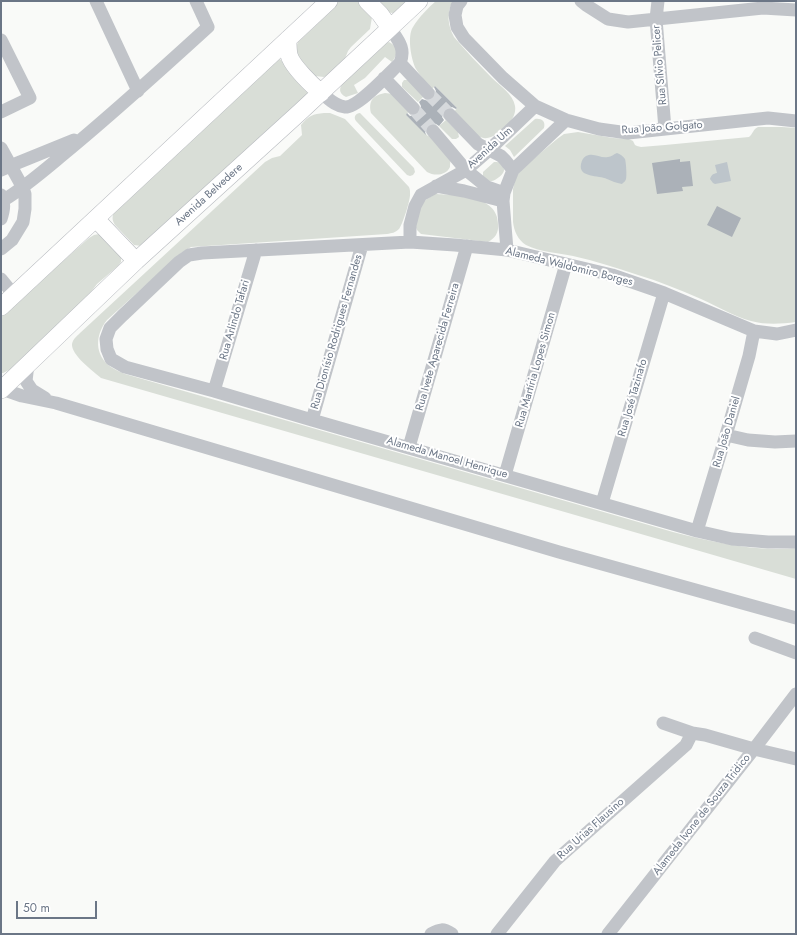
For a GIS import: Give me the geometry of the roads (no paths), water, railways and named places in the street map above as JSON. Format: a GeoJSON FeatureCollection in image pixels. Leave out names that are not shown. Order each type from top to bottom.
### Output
{"type":"FeatureCollection","features":[{"type":"Feature","properties":{"kind":"main road"},"geometry":{"type":"LineString","coordinates":[[1,307],[329,1]]}},
{"type":"Feature","properties":{"kind":"main road"},"geometry":{"type":"LineString","coordinates":[[367,1],[380,14],[390,28]]}},
{"type":"Feature","properties":{"kind":"main road","name":"Avenida Belvedere"},"geometry":{"type":"LineString","coordinates":[[2,389],[136,261],[321,93],[419,1]]}},
{"type":"Feature","properties":{"kind":"main road"},"geometry":{"type":"LineString","coordinates":[[288,39],[289,55],[310,83],[321,93]]}},
{"type":"Feature","properties":{"kind":"main road"},"geometry":{"type":"LineString","coordinates":[[96,219],[136,261]]}},
{"type":"Feature","properties":{"kind":"street"},"geometry":{"type":"LineString","coordinates":[[96,1],[138,91]]}},
{"type":"Feature","properties":{"kind":"street"},"geometry":{"type":"LineString","coordinates":[[1,219],[4,207],[2,198],[23,188],[87,135],[208,27],[196,1]]}},
{"type":"Feature","properties":{"kind":"street","name":"Rua João Golgato"},"geometry":{"type":"LineString","coordinates":[[462,1],[457,6],[455,16],[457,27],[464,38],[503,78],[535,106],[566,120],[599,129],[628,133],[768,118],[796,121]]}},
{"type":"Feature","properties":{"kind":"street"},"geometry":{"type":"LineString","coordinates":[[581,1],[608,18],[628,22],[763,4],[796,10]]}},
{"type":"Feature","properties":{"kind":"street","name":"Rua Sílvio Pelicer"},"geometry":{"type":"LineString","coordinates":[[658,1],[656,19],[666,129]]}},
{"type":"Feature","properties":{"kind":"street"},"geometry":{"type":"LineString","coordinates":[[321,93],[337,105],[346,107],[356,103],[400,63],[402,51],[390,28]]}},
{"type":"Feature","properties":{"kind":"street"},"geometry":{"type":"LineString","coordinates":[[1,40],[30,98],[1,112]]}},
{"type":"Feature","properties":{"kind":"street"},"geometry":{"type":"LineString","coordinates":[[400,63],[428,92]]}},
{"type":"Feature","properties":{"kind":"street"},"geometry":{"type":"LineString","coordinates":[[384,78],[413,108]]}},
{"type":"Feature","properties":{"kind":"street","name":"Avenida Um"},"geometry":{"type":"LineString","coordinates":[[410,242],[410,225],[415,206],[421,194],[466,170],[535,106]]}},
{"type":"Feature","properties":{"kind":"street"},"geometry":{"type":"LineString","coordinates":[[450,115],[478,144],[505,160],[513,170]]}},
{"type":"Feature","properties":{"kind":"street"},"geometry":{"type":"LineString","coordinates":[[507,250],[504,197],[513,170],[566,120]]}},
{"type":"Feature","properties":{"kind":"street"},"geometry":{"type":"LineString","coordinates":[[433,131],[466,170],[487,187],[504,197]]}},
{"type":"Feature","properties":{"kind":"street"},"geometry":{"type":"LineString","coordinates":[[6,168],[87,135]]}},
{"type":"Feature","properties":{"kind":"street"},"geometry":{"type":"LineString","coordinates":[[1,148],[6,168],[23,188],[25,194],[23,222],[12,240],[1,249]]}},
{"type":"Feature","properties":{"kind":"street"},"geometry":{"type":"LineString","coordinates":[[436,186],[504,197]]}},
{"type":"Feature","properties":{"kind":"street","name":"Alameda Waldomiro Borges"},"geometry":{"type":"LineString","coordinates":[[107,350],[106,339],[110,328],[179,262],[189,255],[202,253],[410,242],[507,250],[612,275],[664,293],[754,331],[777,334],[796,330]]}},
{"type":"Feature","properties":{"kind":"street","name":"Rua Dionísio Rodrigues Fernandes"},"geometry":{"type":"LineString","coordinates":[[312,420],[362,245]]}},
{"type":"Feature","properties":{"kind":"street","name":"Rua Ivete Aparecida Ferreira"},"geometry":{"type":"LineString","coordinates":[[409,447],[467,246]]}},
{"type":"Feature","properties":{"kind":"street","name":"Rua Arlindo Tafari"},"geometry":{"type":"LineString","coordinates":[[214,390],[256,250]]}},
{"type":"Feature","properties":{"kind":"street","name":"Rua Martíria Lopes Simon"},"geometry":{"type":"LineString","coordinates":[[505,475],[566,264]]}},
{"type":"Feature","properties":{"kind":"street"},"geometry":{"type":"LineString","coordinates":[[1,279],[14,295]]}},
{"type":"Feature","properties":{"kind":"street","name":"Rua José Tazinafo"},"geometry":{"type":"LineString","coordinates":[[602,503],[664,293]]}},
{"type":"Feature","properties":{"kind":"street","name":"Rua João Daniel"},"geometry":{"type":"LineString","coordinates":[[697,531],[749,356],[754,331]]}},
{"type":"Feature","properties":{"kind":"street","name":"Alameda Manoel Henrique"},"geometry":{"type":"LineString","coordinates":[[107,350],[111,359],[125,367],[214,390],[312,420],[697,531],[732,539],[768,542],[796,542]]}},
{"type":"Feature","properties":{"kind":"street"},"geometry":{"type":"LineString","coordinates":[[28,364],[26,381],[32,390],[56,403]]}},
{"type":"Feature","properties":{"kind":"street"},"geometry":{"type":"LineString","coordinates":[[2,389],[22,396],[56,403],[559,552],[796,618]]}},
{"type":"Feature","properties":{"kind":"street"},"geometry":{"type":"LineString","coordinates":[[726,435],[748,440],[775,442],[796,441]]}},
{"type":"Feature","properties":{"kind":"street"},"geometry":{"type":"LineString","coordinates":[[755,638],[796,653]]}},
{"type":"Feature","properties":{"kind":"street","name":"Alameda Ivone de Souza Tridico"},"geometry":{"type":"LineString","coordinates":[[608,934],[796,694]]}},
{"type":"Feature","properties":{"kind":"street"},"geometry":{"type":"LineString","coordinates":[[663,723],[692,733],[705,735],[796,759]]}},
{"type":"Feature","properties":{"kind":"street","name":"Rua Urias Flausino"},"geometry":{"type":"LineString","coordinates":[[497,934],[556,861],[686,745],[692,733]]}},
{"type":"Feature","properties":{"kind":"street"},"geometry":{"type":"LineString","coordinates":[[435,932],[447,930],[452,934]]}},
{"type":"Feature","properties":{"kind":"tunnel"},"geometry":{"type":"LineString","coordinates":[[428,93],[450,115]]}},
{"type":"Feature","properties":{"kind":"tunnel"},"geometry":{"type":"LineString","coordinates":[[413,108],[433,131]]}}]}
